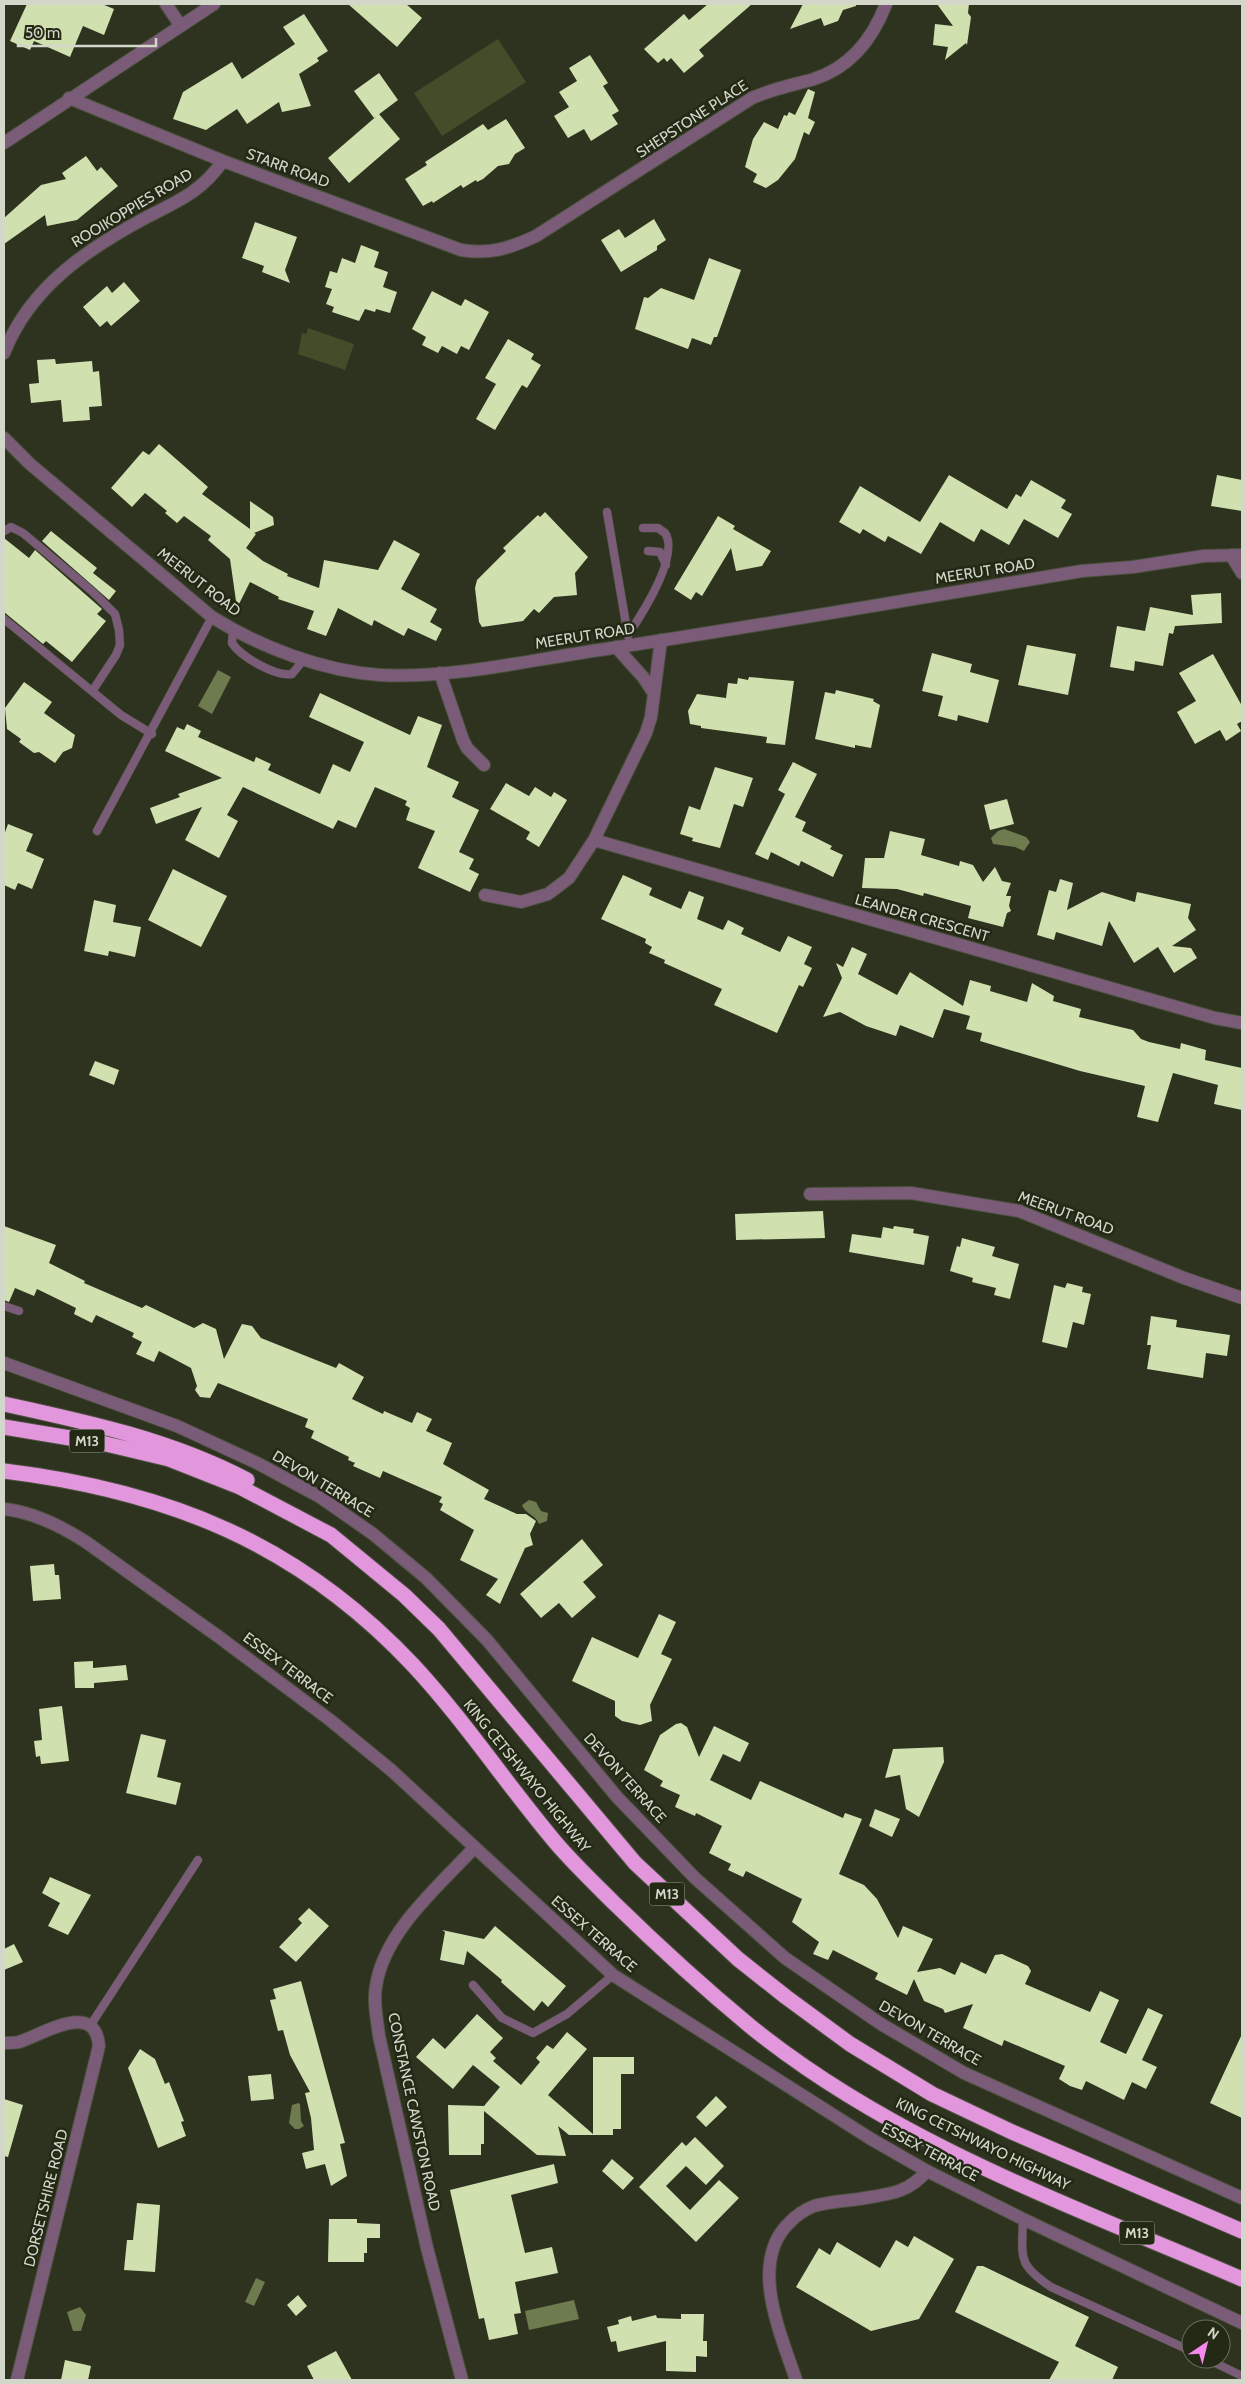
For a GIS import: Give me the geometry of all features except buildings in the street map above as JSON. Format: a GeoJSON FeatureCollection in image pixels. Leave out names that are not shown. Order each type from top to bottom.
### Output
{"type":"FeatureCollection","features":[{"type":"Feature","properties":{"kind":"highway"},"geometry":{"type":"LineString","coordinates":[[4,1404],[99,1425],[180,1449],[218,1465],[265,1490],[289,1504],[314,1525]]}},
{"type":"Feature","properties":{"kind":"highway","name":"KING CETSHWAYO HIGHWAY"},"geometry":{"type":"LineString","coordinates":[[4,1426],[106,1444],[169,1459],[240,1487],[330,1534],[369,1565],[439,1629],[635,1863],[738,1959],[786,1998],[850,2044],[932,2094],[1012,2132],[1242,2231]]}},
{"type":"Feature","properties":{"kind":"highway","name":"KING CETSHWAYO HIGHWAY"},"geometry":{"type":"LineString","coordinates":[[4,1470],[44,1475],[107,1488],[154,1501],[217,1524],[288,1561],[330,1589],[366,1619],[414,1667],[558,1846],[654,1943],[754,2029],[832,2084],[907,2130],[1032,2188],[1242,2278]]}},
{"type":"Feature","properties":{"kind":"street"},"geometry":{"type":"LineString","coordinates":[[166,4],[180,25]]}},
{"type":"Feature","properties":{"kind":"street"},"geometry":{"type":"LineString","coordinates":[[4,143],[69,98],[214,4]]}},
{"type":"Feature","properties":{"kind":"street","name":"SHEPSTONE PLACE"},"geometry":{"type":"LineString","coordinates":[[499,251],[536,236],[752,98],[772,90],[816,78],[842,66],[870,37],[886,4]]}},
{"type":"Feature","properties":{"kind":"street","name":"STARR ROAD"},"geometry":{"type":"LineString","coordinates":[[69,98],[223,162],[461,250],[482,253],[499,251]]}},
{"type":"Feature","properties":{"kind":"street","name":"ROOIKOPPIES ROAD"},"geometry":{"type":"LineString","coordinates":[[4,353],[17,325],[29,307],[60,274],[83,256],[128,227],[201,188],[223,162]]}},
{"type":"Feature","properties":{"kind":"street","name":"MEERUT ROAD"},"geometry":{"type":"LineString","coordinates":[[4,438],[30,464],[212,617],[233,630],[328,666],[379,675],[440,672],[518,663],[616,647],[629,640],[661,640],[1082,571],[1237,555]]}},
{"type":"Feature","properties":{"kind":"street"},"geometry":{"type":"LineString","coordinates":[[1237,555],[1242,573]]}},
{"type":"Feature","properties":{"kind":"street"},"geometry":{"type":"LineString","coordinates":[[485,895],[521,902],[548,894],[570,878],[594,840],[646,733],[651,717],[661,640]]}},
{"type":"Feature","properties":{"kind":"street"},"geometry":{"type":"LineString","coordinates":[[616,647],[643,677],[653,692]]}},
{"type":"Feature","properties":{"kind":"street"},"geometry":{"type":"LineString","coordinates":[[440,672],[463,740],[467,748],[484,765]]}},
{"type":"Feature","properties":{"kind":"street","name":"LEANDER CRESCENT"},"geometry":{"type":"LineString","coordinates":[[594,840],[1215,1018],[1242,1022]]}},
{"type":"Feature","properties":{"kind":"street","name":"MEERUT ROAD"},"geometry":{"type":"LineString","coordinates":[[810,1194],[912,1193],[1019,1211],[1184,1278],[1242,1298]]}},
{"type":"Feature","properties":{"kind":"street","name":"DEVON TERRACE"},"geometry":{"type":"LineString","coordinates":[[4,1363],[177,1426],[257,1463],[328,1502],[373,1534],[426,1578],[487,1640],[617,1797],[695,1878],[785,1958],[881,2024],[964,2073],[1242,2198]]}},
{"type":"Feature","properties":{"kind":"street","name":"ESSEX TERRACE"},"geometry":{"type":"LineString","coordinates":[[4,1509],[63,1527],[219,1637],[330,1720],[391,1770],[473,1849],[613,1976],[871,2139],[928,2171],[1023,2219],[1242,2323]]}},
{"type":"Feature","properties":{"kind":"street","name":"CONSTANCE CAWSTON ROAD"},"geometry":{"type":"LineString","coordinates":[[462,2380],[427,2248],[379,2036],[375,2005],[380,1968],[389,1947],[402,1928],[473,1849]]}},
{"type":"Feature","properties":{"kind":"street"},"geometry":{"type":"LineString","coordinates":[[4,2043],[18,2042],[69,2022],[80,2022],[90,2026]]}},
{"type":"Feature","properties":{"kind":"street","name":"DORSETSHIRE ROAD"},"geometry":{"type":"LineString","coordinates":[[17,2380],[99,2053],[98,2035],[90,2026]]}},
{"type":"Feature","properties":{"kind":"street"},"geometry":{"type":"LineString","coordinates":[[796,2380],[777,2322],[768,2275],[769,2256],[782,2230],[794,2218],[813,2206],[898,2192],[911,2186],[928,2171]]}},
{"type":"Feature","properties":{"kind":"lane"},"geometry":{"type":"LineString","coordinates":[[607,512],[629,640]]}},
{"type":"Feature","properties":{"kind":"lane"},"geometry":{"type":"LineString","coordinates":[[4,531],[11,527],[23,533],[93,592],[115,614],[120,646],[93,690]]}},
{"type":"Feature","properties":{"kind":"lane"},"geometry":{"type":"LineString","coordinates":[[629,640],[666,565],[669,552],[667,536],[658,528],[643,528]]}},
{"type":"Feature","properties":{"kind":"lane"},"geometry":{"type":"LineString","coordinates":[[648,551],[660,552],[666,565]]}},
{"type":"Feature","properties":{"kind":"lane"},"geometry":{"type":"LineString","coordinates":[[97,832],[152,734],[212,617]]}},
{"type":"Feature","properties":{"kind":"lane"},"geometry":{"type":"LineString","coordinates":[[5,623],[93,690],[121,715],[152,734]]}},
{"type":"Feature","properties":{"kind":"lane"},"geometry":{"type":"LineString","coordinates":[[233,630],[232,643],[238,651],[277,672],[292,674],[305,658]]}},
{"type":"Feature","properties":{"kind":"lane"},"geometry":{"type":"LineString","coordinates":[[4,1306],[19,1311]]}},
{"type":"Feature","properties":{"kind":"lane"},"geometry":{"type":"LineString","coordinates":[[90,2026],[198,1860]]}},
{"type":"Feature","properties":{"kind":"lane"},"geometry":{"type":"LineString","coordinates":[[473,1985],[502,2018],[533,2033],[568,2014],[613,1976]]}},
{"type":"Feature","properties":{"kind":"lane"},"geometry":{"type":"LineString","coordinates":[[1023,2219],[1022,2258],[1027,2268],[1037,2277],[1051,2287],[1181,2346]]}},
{"type":"Feature","properties":{"kind":"lane"},"geometry":{"type":"LineString","coordinates":[[1228,2369],[1242,2376]]}},
{"type":"Feature","properties":{"kind":"shaded area"},"geometry":{"type":"Polygon","coordinates":[[[498,39],[526,82],[442,136],[414,93],[498,39]]]}},
{"type":"Feature","properties":{"kind":"shaded area"},"geometry":{"type":"Polygon","coordinates":[[[308,328],[354,344],[345,370],[298,354],[302,333],[306,334],[308,328]]]}},
{"type":"Feature","properties":{"kind":"shaded area"},"geometry":{"type":"Polygon","coordinates":[[[218,670],[231,677],[212,714],[198,706],[218,670]]]}},
{"type":"Feature","properties":{"kind":"shaded area"},"geometry":{"type":"Polygon","coordinates":[[[1004,829],[1026,837],[1030,842],[1024,851],[1015,847],[993,844],[991,838],[998,831],[1004,829]]]}},
{"type":"Feature","properties":{"kind":"shaded area"},"geometry":{"type":"Polygon","coordinates":[[[529,1500],[536,1502],[541,1511],[548,1513],[547,1521],[539,1524],[536,1518],[523,1508],[522,1505],[529,1500]]]}},
{"type":"Feature","properties":{"kind":"shaded area"},"geometry":{"type":"Polygon","coordinates":[[[300,2104],[301,2121],[304,2126],[295,2129],[289,2123],[292,2105],[300,2104]]]}},
{"type":"Feature","properties":{"kind":"shaded area"},"geometry":{"type":"Polygon","coordinates":[[[256,2278],[265,2282],[254,2306],[245,2302],[256,2278]]]}},
{"type":"Feature","properties":{"kind":"shaded area"},"geometry":{"type":"Polygon","coordinates":[[[574,2300],[579,2319],[529,2330],[525,2311],[574,2300]]]}},
{"type":"Feature","properties":{"kind":"shaded area"},"geometry":{"type":"Polygon","coordinates":[[[80,2307],[86,2315],[81,2331],[73,2331],[67,2312],[80,2307]]]}}]}
